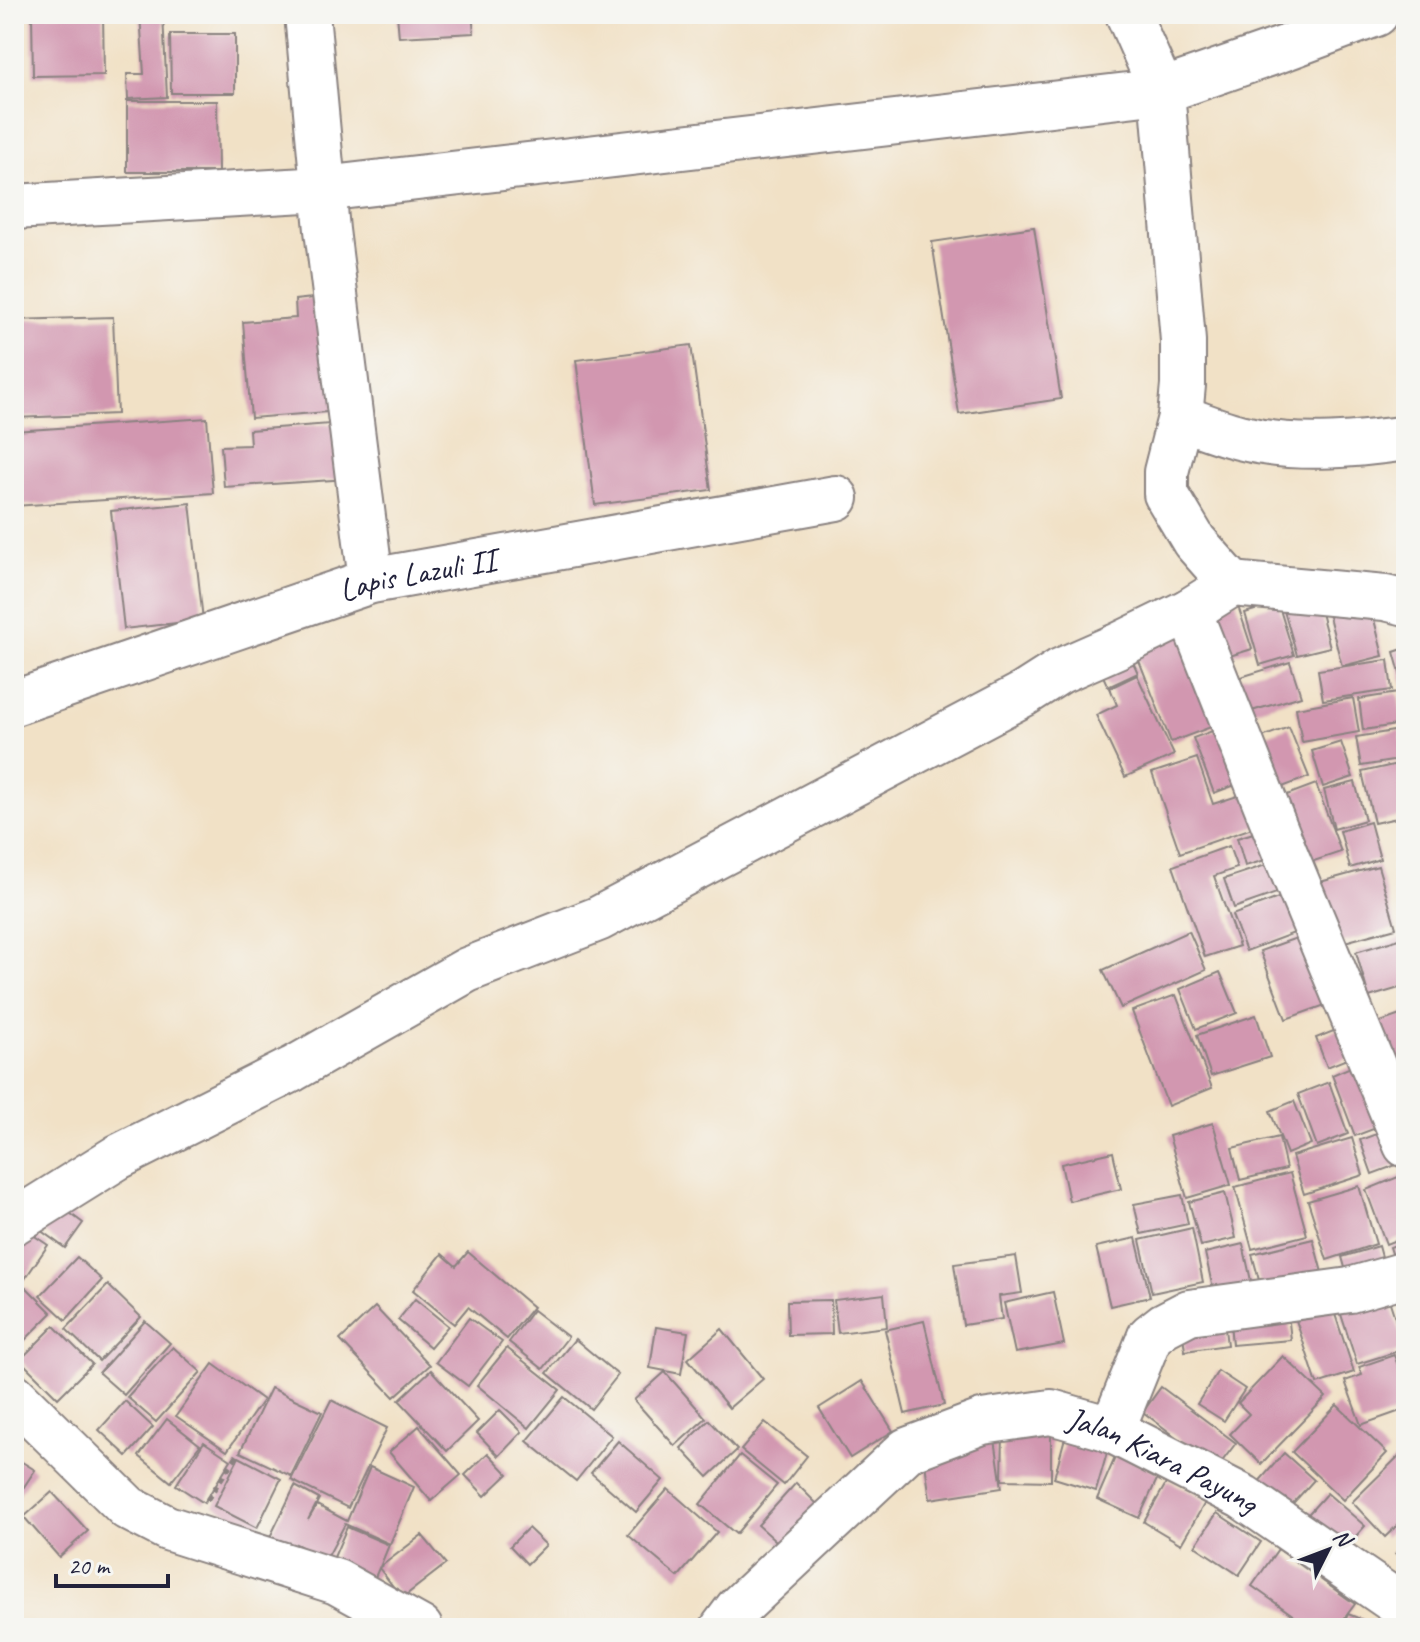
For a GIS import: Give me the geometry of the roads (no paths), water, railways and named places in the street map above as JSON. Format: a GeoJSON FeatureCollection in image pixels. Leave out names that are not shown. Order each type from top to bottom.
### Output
{"type":"FeatureCollection","features":[{"type":"Feature","properties":{"kind":"street"},"geometry":{"type":"LineString","coordinates":[[307,14],[323,189],[371,581]]}},
{"type":"Feature","properties":{"kind":"street"},"geometry":{"type":"LineString","coordinates":[[1128,14],[1162,91],[1183,341],[1180,417],[1166,472],[1166,494],[1194,541],[1232,584]]}},
{"type":"Feature","properties":{"kind":"street"},"geometry":{"type":"LineString","coordinates":[[14,207],[323,189],[1162,91],[1376,14]]}},
{"type":"Feature","properties":{"kind":"street"},"geometry":{"type":"LineString","coordinates":[[1180,417],[1238,437],[1295,445],[1358,445],[1406,438]]}},
{"type":"Feature","properties":{"kind":"street","name":"Lapis Lazuli II"},"geometry":{"type":"LineString","coordinates":[[14,703],[371,581],[836,498]]}},
{"type":"Feature","properties":{"kind":"street"},"geometry":{"type":"LineString","coordinates":[[14,1222],[118,1157],[293,1069],[467,970],[598,919],[1024,694],[1060,671],[1189,611],[1232,584],[1385,598],[1406,603]]}},
{"type":"Feature","properties":{"kind":"street"},"geometry":{"type":"LineString","coordinates":[[1189,611],[1406,1145]]}},
{"type":"Feature","properties":{"kind":"street"},"geometry":{"type":"LineString","coordinates":[[1107,1428],[1119,1413],[1150,1336],[1189,1312],[1350,1290],[1406,1274]]}},
{"type":"Feature","properties":{"kind":"street"},"geometry":{"type":"LineString","coordinates":[[14,1396],[128,1508],[167,1528],[337,1582],[420,1628]]}},
{"type":"Feature","properties":{"kind":"street","name":"Jalan Kiara Payung"},"geometry":{"type":"LineString","coordinates":[[723,1628],[738,1608],[907,1450],[982,1422],[1051,1412],[1107,1428],[1243,1497],[1406,1609]]}}]}
